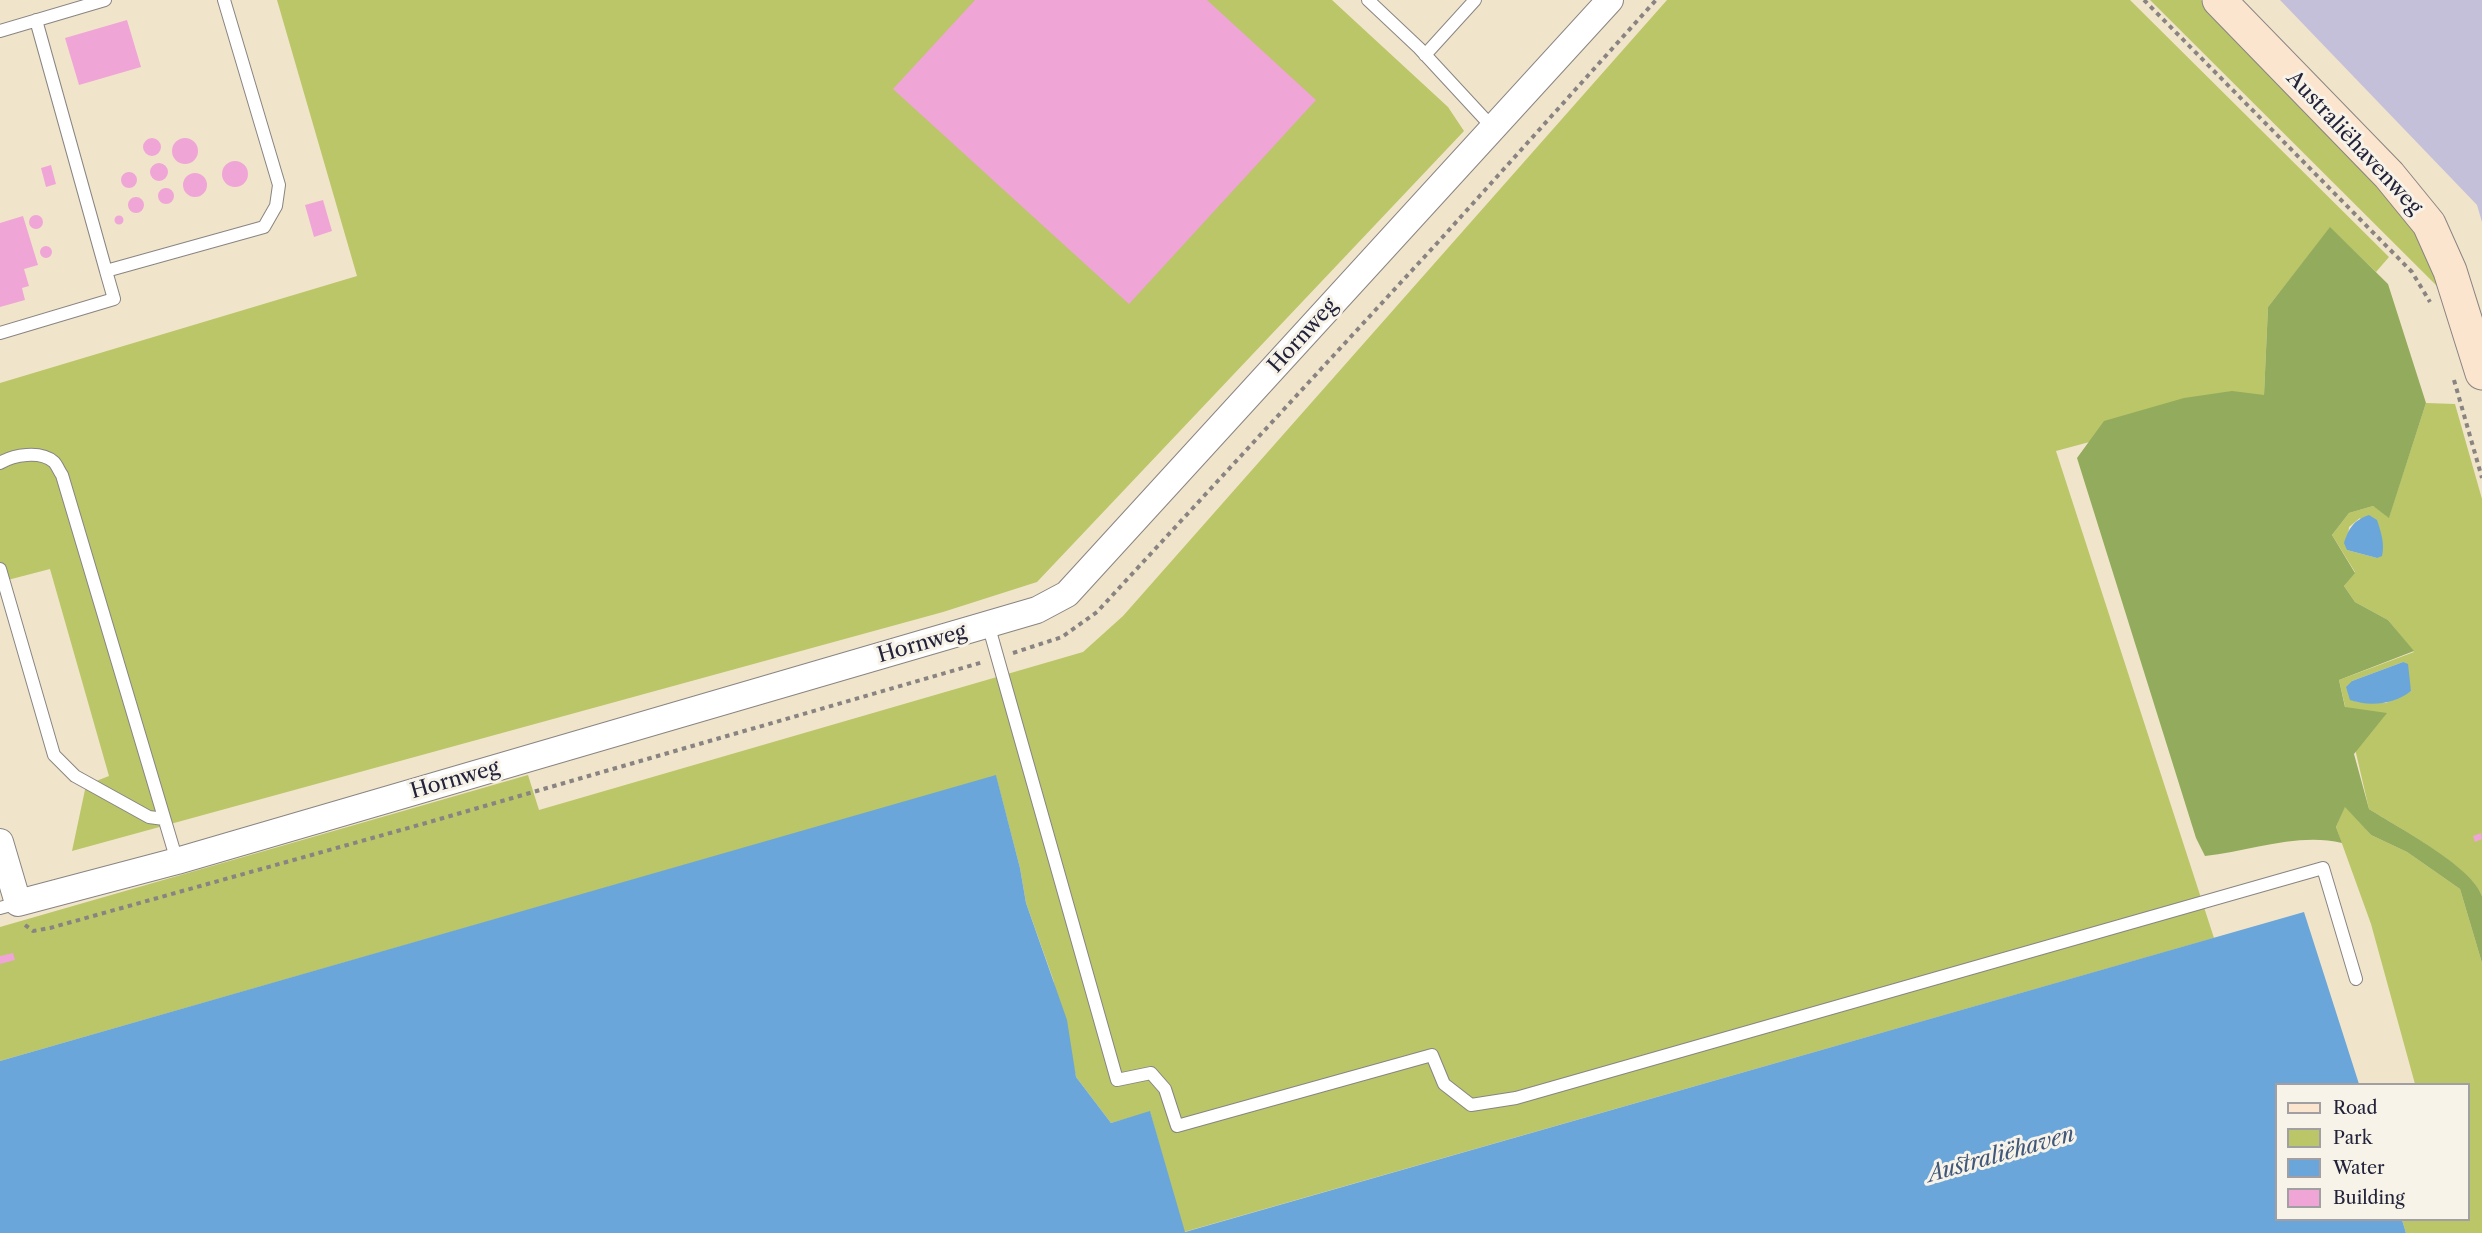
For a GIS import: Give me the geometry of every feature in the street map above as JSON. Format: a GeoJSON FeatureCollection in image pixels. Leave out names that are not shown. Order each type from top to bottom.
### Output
{"type":"FeatureCollection","features":[{"type":"Feature","properties":{"kind":"street","name":"Hornweg"},"geometry":{"type":"LineString","coordinates":[[9,906],[177,861],[1037,610],[1067,594],[1610,0]]}},
{"type":"Feature","properties":{"kind":"street","name":"Australiëhavenweg"},"geometry":{"type":"LineString","coordinates":[[2219,0],[2389,175],[2429,224],[2450,271],[2467,374]]}},
{"type":"Feature","properties":{"kind":"street"},"geometry":{"type":"LineString","coordinates":[[0,842],[9,906]]}},
{"type":"Feature","properties":{"kind":"lane"},"geometry":{"type":"LineString","coordinates":[[0,31],[105,0]]}},
{"type":"Feature","properties":{"kind":"lane"},"geometry":{"type":"LineString","coordinates":[[106,271],[264,227],[276,206],[279,185],[224,0]]}},
{"type":"Feature","properties":{"kind":"lane"},"geometry":{"type":"LineString","coordinates":[[1368,0],[1425,54],[1493,128]]}},
{"type":"Feature","properties":{"kind":"lane"},"geometry":{"type":"LineString","coordinates":[[1425,54],[1475,0]]}},
{"type":"Feature","properties":{"kind":"lane"},"geometry":{"type":"LineString","coordinates":[[0,333],[114,299],[36,20]]}},
{"type":"Feature","properties":{"kind":"lane"},"geometry":{"type":"LineString","coordinates":[[0,463],[18,456],[39,456],[53,462],[62,475],[177,861]]}},
{"type":"Feature","properties":{"kind":"lane"},"geometry":{"type":"LineString","coordinates":[[0,569],[54,755],[75,776],[149,817],[164,819]]}},
{"type":"Feature","properties":{"kind":"lane"},"geometry":{"type":"LineString","coordinates":[[988,624],[1117,1080],[1151,1072],[1165,1089],[1177,1126],[1432,1055],[1444,1084],[1471,1105],[1516,1098],[2324,868],[2356,979]]}},
{"type":"Feature","properties":{"kind":"path"},"geometry":{"type":"LineString","coordinates":[[9,906],[29,930],[50,928],[426,823],[997,658],[1062,637],[1097,612],[1440,240],[1656,0]]}},
{"type":"Feature","properties":{"kind":"path"},"geometry":{"type":"LineString","coordinates":[[2144,0],[2412,272],[2432,306]]}},
{"type":"Feature","properties":{"kind":"path"},"geometry":{"type":"LineString","coordinates":[[2467,374],[2482,478]]}},
{"type":"Feature","properties":{"kind":"shaded area"},"geometry":{"type":"Polygon","coordinates":[[[2280,0],[2482,0],[2482,222],[2477,205],[2280,0]]]}},
{"type":"Feature","properties":{"kind":"green space"},"geometry":{"type":"Polygon","coordinates":[[[277,0],[1332,0],[1448,107],[1464,131],[1037,582],[943,612],[72,851],[86,785],[109,776],[50,569],[0,582],[0,383],[357,276],[277,0]]]}},
{"type":"Feature","properties":{"kind":"green space"},"geometry":{"type":"Polygon","coordinates":[[[1667,0],[2130,0],[2389,257],[2376,272],[2330,228],[2268,307],[2264,395],[2056,451],[2214,938],[1184,1232],[1150,1112],[1111,1123],[1076,1077],[1053,979],[1026,903],[1020,868],[996,776],[0,1061],[0,927],[528,775],[539,810],[1083,652],[1123,616],[1667,0]]]}},
{"type":"Feature","properties":{"kind":"green space"},"geometry":{"type":"Polygon","coordinates":[[[2150,0],[2201,0],[2312,117],[2398,201],[2425,244],[2440,289],[2150,0]]]}},
{"type":"Feature","properties":{"kind":"green space"},"geometry":{"type":"Polygon","coordinates":[[[2330,227],[2388,284],[2426,403],[2389,518],[2373,506],[2349,513],[2332,535],[2355,573],[2344,586],[2355,602],[2388,620],[2414,651],[2339,680],[2345,707],[2387,713],[2354,754],[2369,809],[2449,860],[2475,884],[2482,896],[2482,963],[2460,889],[2407,852],[2371,835],[2345,807],[2336,827],[2342,843],[2326,840],[2291,841],[2205,856],[2196,838],[2077,458],[2104,421],[2184,398],[2232,391],[2264,395],[2268,307],[2330,227]]]}},
{"type":"Feature","properties":{"kind":"green space"},"geometry":{"type":"Polygon","coordinates":[[[2426,403],[2455,404],[2482,499],[2482,896],[2464,872],[2449,860],[2369,809],[2339,680],[2414,652],[2388,620],[2355,602],[2344,586],[2355,572],[2332,535],[2349,513],[2373,506],[2389,517],[2426,403]],[[2360,518],[2349,527],[2347,550],[2377,558],[2360,518]],[[2403,662],[2352,681],[2356,702],[2386,703],[2411,691],[2403,662]]]}},
{"type":"Feature","properties":{"kind":"green space"},"geometry":{"type":"Polygon","coordinates":[[[2345,806],[2371,835],[2407,852],[2460,889],[2482,963],[2482,1233],[2406,1233],[2402,1221],[2470,1221],[2470,1083],[2415,1083],[2371,924],[2336,827],[2345,806]]]}},
{"type":"Feature","properties":{"kind":"water"},"geometry":{"type":"Polygon","coordinates":[[[2369,515],[2377,520],[2382,538],[2382,556],[2377,558],[2347,550],[2344,543],[2353,525],[2359,519],[2369,515]]]}},
{"type":"Feature","properties":{"kind":"water"},"geometry":{"type":"Polygon","coordinates":[[[2403,662],[2408,664],[2411,691],[2398,699],[2382,703],[2350,700],[2346,687],[2352,681],[2403,662]]]}},
{"type":"Feature","properties":{"kind":"water","name":"Australiëhaven"},"geometry":{"type":"Polygon","coordinates":[[[996,775],[1020,868],[1026,903],[1067,1020],[1076,1077],[1111,1123],[1150,1111],[1185,1232],[2304,912],[2359,1083],[2275,1083],[2275,1221],[2402,1221],[2406,1233],[0,1233],[0,1061],[996,775]]]}},
{"type":"Feature","properties":{"kind":"building"},"geometry":{"type":"Polygon","coordinates":[[[975,0],[1207,0],[1316,100],[1129,304],[893,89],[975,0]]]}},
{"type":"Feature","properties":{"kind":"building"},"geometry":{"type":"Polygon","coordinates":[[[127,20],[141,67],[79,85],[65,38],[127,20]]]}},
{"type":"Feature","properties":{"kind":"building"},"geometry":{"type":"Polygon","coordinates":[[[148,138],[156,138],[161,143],[159,154],[148,156],[143,151],[143,143],[148,138]]]}},
{"type":"Feature","properties":{"kind":"building"},"geometry":{"type":"Polygon","coordinates":[[[185,138],[194,142],[198,151],[194,160],[185,164],[176,160],[172,151],[176,142],[185,138]]]}},
{"type":"Feature","properties":{"kind":"building"},"geometry":{"type":"Polygon","coordinates":[[[235,161],[244,165],[248,174],[244,183],[235,187],[226,183],[222,174],[226,165],[235,161]]]}},
{"type":"Feature","properties":{"kind":"building"},"geometry":{"type":"Polygon","coordinates":[[[159,163],[165,166],[168,172],[165,178],[159,181],[153,178],[150,172],[153,166],[159,163]]]}},
{"type":"Feature","properties":{"kind":"building"},"geometry":{"type":"Polygon","coordinates":[[[51,165],[56,184],[46,187],[41,168],[51,165]]]}},
{"type":"Feature","properties":{"kind":"building"},"geometry":{"type":"Polygon","coordinates":[[[126,172],[132,172],[137,180],[135,186],[126,188],[121,183],[121,177],[126,172]]]}},
{"type":"Feature","properties":{"kind":"building"},"geometry":{"type":"Polygon","coordinates":[[[195,173],[204,176],[207,185],[204,194],[195,197],[186,194],[183,185],[186,176],[195,173]]]}},
{"type":"Feature","properties":{"kind":"building"},"geometry":{"type":"Polygon","coordinates":[[[166,188],[172,190],[174,196],[172,202],[166,204],[160,202],[158,196],[160,190],[166,188]]]}},
{"type":"Feature","properties":{"kind":"building"},"geometry":{"type":"Polygon","coordinates":[[[133,197],[139,197],[144,205],[142,211],[133,213],[128,208],[128,202],[133,197]]]}},
{"type":"Feature","properties":{"kind":"building"},"geometry":{"type":"Polygon","coordinates":[[[323,200],[332,231],[314,237],[305,205],[323,200]]]}},
{"type":"Feature","properties":{"kind":"building"},"geometry":{"type":"Polygon","coordinates":[[[33,215],[39,215],[43,222],[39,229],[33,229],[29,225],[29,219],[33,215]]]}},
{"type":"Feature","properties":{"kind":"building"},"geometry":{"type":"Polygon","coordinates":[[[23,216],[38,265],[24,269],[29,286],[22,288],[25,300],[0,307],[0,223],[23,216]]]}},
{"type":"Feature","properties":{"kind":"building"},"geometry":{"type":"Polygon","coordinates":[[[119,216],[123,220],[119,224],[115,220],[119,216]]]}},
{"type":"Feature","properties":{"kind":"building"},"geometry":{"type":"Polygon","coordinates":[[[48,246],[51,247],[51,257],[44,258],[41,257],[40,250],[41,247],[48,246]]]}},
{"type":"Feature","properties":{"kind":"building"},"geometry":{"type":"Polygon","coordinates":[[[2481,833],[2482,839],[2475,842],[2473,836],[2481,833]]]}},
{"type":"Feature","properties":{"kind":"building"},"geometry":{"type":"Polygon","coordinates":[[[13,953],[15,960],[0,964],[0,956],[13,953]]]}}]}
